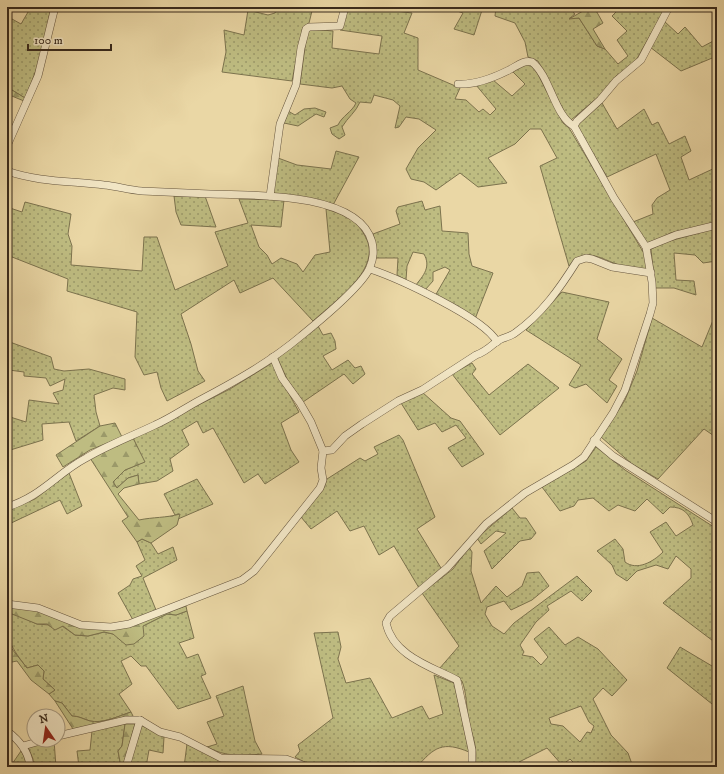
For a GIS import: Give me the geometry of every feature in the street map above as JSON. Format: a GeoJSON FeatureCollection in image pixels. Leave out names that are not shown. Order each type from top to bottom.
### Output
{"type":"FeatureCollection","features":[{"type":"Feature","properties":{"kind":"street"},"geometry":{"type":"LineString","coordinates":[[7,146],[38,76],[55,7]]}},
{"type":"Feature","properties":{"kind":"street"},"geometry":{"type":"LineString","coordinates":[[270,196],[280,124],[296,85],[306,29],[309,27],[340,26],[345,7]]}},
{"type":"Feature","properties":{"kind":"street"},"geometry":{"type":"LineString","coordinates":[[574,126],[576,121],[600,100],[616,81],[641,60],[670,7]]}},
{"type":"Feature","properties":{"kind":"street"},"geometry":{"type":"LineString","coordinates":[[458,84],[470,84],[508,70],[522,62],[532,62],[542,74],[566,120],[574,126],[614,198],[646,246],[651,273],[652,302],[633,370],[613,413],[579,461],[525,493],[486,524],[448,566],[387,620],[389,631],[400,647],[417,661],[438,673],[457,680],[472,750],[472,767]]}},
{"type":"Feature","properties":{"kind":"street"},"geometry":{"type":"LineString","coordinates":[[7,171],[22,176],[43,180],[104,185],[139,190],[294,198],[339,210],[362,223],[369,232],[373,245],[370,269],[329,313],[273,357],[231,385],[156,425],[83,459],[25,501],[7,507]]}},
{"type":"Feature","properties":{"kind":"street"},"geometry":{"type":"LineString","coordinates":[[646,246],[676,235],[717,225]]}},
{"type":"Feature","properties":{"kind":"street"},"geometry":{"type":"LineString","coordinates":[[323,452],[332,450],[345,436],[398,401],[422,390],[476,355],[486,352],[497,342],[513,334],[537,314],[560,288],[577,261],[592,258],[612,267],[651,273]]}},
{"type":"Feature","properties":{"kind":"street"},"geometry":{"type":"LineString","coordinates":[[370,269],[395,278],[432,296],[474,321],[494,335],[497,342]]}},
{"type":"Feature","properties":{"kind":"street"},"geometry":{"type":"LineString","coordinates":[[7,604],[38,608],[81,625],[110,627],[129,624],[242,580],[254,571],[320,488],[323,480],[321,468],[323,452],[300,403],[282,378],[273,357]]}},
{"type":"Feature","properties":{"kind":"street"},"geometry":{"type":"LineString","coordinates":[[594,440],[613,456],[717,522]]}},
{"type":"Feature","properties":{"kind":"street"},"geometry":{"type":"LineString","coordinates":[[66,734],[126,720],[140,720],[160,732],[193,743],[221,758],[286,759],[308,767]]}},
{"type":"Feature","properties":{"kind":"street"},"geometry":{"type":"LineString","coordinates":[[126,767],[140,720]]}},
{"type":"Feature","properties":{"kind":"street"},"geometry":{"type":"LineString","coordinates":[[7,731],[23,746],[28,756],[30,767]]}},
{"type":"Feature","properties":{"kind":"green space"},"geometry":{"type":"Polygon","coordinates":[[[31,7],[52,7],[41,56],[25,98],[7,87],[7,27],[12,19],[21,24],[31,7]]]}},
{"type":"Feature","properties":{"kind":"green space"},"geometry":{"type":"Polygon","coordinates":[[[278,7],[312,7],[309,23],[303,27],[292,81],[222,72],[226,52],[224,30],[244,35],[248,10],[268,15],[275,13],[278,7]]]}},
{"type":"Feature","properties":{"kind":"green space"},"geometry":{"type":"Polygon","coordinates":[[[348,7],[387,7],[387,10],[412,13],[404,33],[418,38],[418,70],[460,88],[455,99],[466,100],[479,112],[483,109],[490,115],[496,109],[476,85],[493,80],[512,96],[525,84],[512,71],[523,64],[533,65],[563,123],[569,128],[645,255],[649,271],[625,267],[602,258],[588,255],[575,259],[569,266],[540,166],[557,158],[541,129],[530,129],[515,144],[488,158],[507,183],[478,187],[460,173],[436,190],[424,182],[411,179],[406,169],[418,148],[436,130],[419,119],[406,117],[399,127],[395,128],[400,106],[393,100],[374,95],[371,103],[360,102],[342,127],[345,135],[339,139],[332,134],[330,128],[338,125],[356,103],[350,99],[342,86],[332,88],[300,84],[307,32],[311,29],[333,31],[332,48],[379,54],[382,36],[340,30],[348,7]]]}},
{"type":"Feature","properties":{"kind":"green space"},"geometry":{"type":"Polygon","coordinates":[[[445,7],[483,7],[474,35],[454,29],[463,13],[445,7]]]}},
{"type":"Feature","properties":{"kind":"green space"},"geometry":{"type":"Polygon","coordinates":[[[496,7],[569,7],[575,14],[570,18],[579,18],[597,46],[605,49],[618,64],[628,56],[617,40],[627,31],[612,16],[617,11],[614,7],[666,7],[634,64],[616,76],[602,94],[571,120],[567,117],[538,61],[528,57],[525,42],[515,23],[495,16],[496,7]]]}},
{"type":"Feature","properties":{"kind":"green space"},"geometry":{"type":"Polygon","coordinates":[[[590,7],[594,7],[603,23],[593,29],[605,49],[597,46],[579,18],[569,19],[590,7]]]}},
{"type":"Feature","properties":{"kind":"green space"},"geometry":{"type":"Polygon","coordinates":[[[664,21],[678,34],[685,27],[702,47],[717,39],[717,56],[681,71],[650,47],[664,21]]]}},
{"type":"Feature","properties":{"kind":"green space"},"geometry":{"type":"Polygon","coordinates":[[[7,87],[25,98],[24,101],[7,94],[7,87]]]}},
{"type":"Feature","properties":{"kind":"green space"},"geometry":{"type":"Polygon","coordinates":[[[602,103],[617,129],[644,109],[652,125],[658,122],[669,144],[685,136],[691,151],[681,157],[689,180],[717,167],[717,196],[712,200],[717,222],[670,233],[661,240],[647,244],[633,222],[653,214],[652,205],[657,198],[670,190],[656,154],[607,177],[577,126],[581,120],[602,103]]]}},
{"type":"Feature","properties":{"kind":"green space"},"geometry":{"type":"Polygon","coordinates":[[[315,108],[326,112],[324,117],[316,114],[298,126],[284,123],[288,111],[295,115],[304,109],[315,108]]]}},
{"type":"Feature","properties":{"kind":"green space"},"geometry":{"type":"Polygon","coordinates":[[[336,151],[359,157],[333,205],[272,194],[278,158],[297,165],[331,169],[336,151]]]}},
{"type":"Feature","properties":{"kind":"green space"},"geometry":{"type":"Polygon","coordinates":[[[174,196],[205,196],[216,227],[181,225],[176,212],[174,196]]]}},
{"type":"Feature","properties":{"kind":"green space"},"geometry":{"type":"Polygon","coordinates":[[[239,199],[284,200],[281,227],[251,225],[259,247],[267,255],[272,264],[281,258],[297,264],[303,272],[315,255],[330,252],[326,209],[344,215],[357,225],[365,236],[369,248],[368,260],[363,272],[354,283],[344,294],[313,321],[273,278],[240,293],[234,280],[181,314],[198,371],[205,381],[167,401],[161,388],[157,372],[144,375],[135,357],[137,312],[67,291],[68,279],[7,255],[7,207],[22,212],[25,202],[71,214],[68,234],[72,246],[71,265],[142,271],[144,237],[157,237],[175,290],[228,266],[215,232],[248,223],[239,199]]]}},
{"type":"Feature","properties":{"kind":"green space"},"geometry":{"type":"Polygon","coordinates":[[[422,201],[425,210],[440,206],[442,231],[468,233],[469,254],[472,266],[493,273],[475,319],[435,296],[450,270],[445,267],[433,272],[433,281],[425,290],[415,286],[426,271],[427,263],[424,254],[413,252],[407,266],[406,280],[397,275],[398,258],[375,258],[376,246],[373,234],[400,224],[396,211],[398,207],[422,201]]]}},
{"type":"Feature","properties":{"kind":"green space"},"geometry":{"type":"Polygon","coordinates":[[[717,228],[717,261],[703,263],[695,255],[674,253],[676,280],[694,281],[696,295],[674,288],[655,288],[651,249],[666,242],[717,228]]]}},
{"type":"Feature","properties":{"kind":"green space"},"geometry":{"type":"Polygon","coordinates":[[[562,292],[609,302],[597,339],[622,359],[609,380],[617,386],[607,403],[586,384],[575,388],[569,385],[581,365],[526,330],[562,292]]]}},
{"type":"Feature","properties":{"kind":"green space"},"geometry":{"type":"Polygon","coordinates":[[[652,318],[702,347],[714,318],[717,320],[717,438],[704,429],[658,479],[632,464],[601,437],[625,400],[637,371],[652,318]]]}},
{"type":"Feature","properties":{"kind":"green space"},"geometry":{"type":"Polygon","coordinates":[[[318,326],[323,335],[331,333],[335,341],[336,349],[323,356],[332,370],[348,360],[355,368],[361,366],[365,374],[353,384],[344,374],[303,402],[287,379],[277,357],[318,326]]]}},
{"type":"Feature","properties":{"kind":"green space"},"geometry":{"type":"Polygon","coordinates":[[[7,341],[51,357],[54,369],[64,371],[89,369],[125,379],[125,390],[113,388],[94,395],[96,412],[100,426],[76,441],[69,422],[42,424],[43,440],[7,451],[7,416],[26,422],[29,400],[59,404],[53,393],[63,390],[65,379],[50,386],[46,378],[24,376],[24,372],[9,370],[7,377],[7,341]]]}},
{"type":"Feature","properties":{"kind":"green space"},"geometry":{"type":"Polygon","coordinates":[[[272,363],[299,412],[281,423],[291,450],[299,462],[265,484],[258,474],[244,483],[213,428],[203,433],[197,421],[182,430],[189,445],[170,459],[173,471],[157,481],[139,484],[138,475],[128,478],[117,488],[113,482],[125,470],[144,462],[133,438],[230,389],[272,363]]]}},
{"type":"Feature","properties":{"kind":"green space"},"geometry":{"type":"Polygon","coordinates":[[[472,363],[476,369],[472,374],[489,395],[528,364],[559,388],[500,435],[452,374],[472,363]]]}},
{"type":"Feature","properties":{"kind":"green space"},"geometry":{"type":"Polygon","coordinates":[[[422,392],[451,418],[460,421],[484,454],[462,467],[448,448],[466,438],[456,425],[442,432],[435,423],[418,430],[401,403],[422,392]]]}},
{"type":"Feature","properties":{"kind":"green space"},"geometry":{"type":"Polygon","coordinates":[[[115,423],[122,437],[90,450],[63,467],[56,455],[100,426],[115,423]]]}},
{"type":"Feature","properties":{"kind":"green space"},"geometry":{"type":"Polygon","coordinates":[[[399,435],[403,440],[435,517],[417,529],[441,568],[419,588],[394,546],[379,555],[364,526],[350,531],[337,511],[311,529],[301,517],[323,490],[327,479],[360,458],[365,461],[378,454],[374,447],[399,435]]]}},
{"type":"Feature","properties":{"kind":"green space"},"geometry":{"type":"Polygon","coordinates":[[[133,438],[145,462],[125,470],[113,482],[117,488],[128,478],[138,475],[139,484],[124,488],[118,494],[139,520],[180,514],[177,525],[151,543],[142,539],[137,542],[122,521],[128,517],[90,458],[133,438]]]}},
{"type":"Feature","properties":{"kind":"green space"},"geometry":{"type":"Polygon","coordinates":[[[596,447],[625,470],[717,529],[717,644],[663,603],[691,578],[691,569],[676,556],[668,569],[656,565],[637,571],[627,581],[616,574],[612,565],[597,551],[615,539],[623,549],[625,562],[635,566],[650,562],[663,552],[650,532],[666,522],[676,536],[693,525],[690,517],[685,512],[679,508],[670,507],[663,514],[647,499],[635,511],[618,505],[609,511],[593,498],[578,500],[574,506],[560,511],[542,487],[586,461],[596,447]]]}},
{"type":"Feature","properties":{"kind":"green space"},"geometry":{"type":"Polygon","coordinates":[[[69,473],[82,506],[67,514],[60,500],[7,525],[7,511],[35,499],[69,473]]]}},
{"type":"Feature","properties":{"kind":"green space"},"geometry":{"type":"Polygon","coordinates":[[[197,479],[213,504],[178,519],[179,514],[175,515],[164,494],[197,479]]]}},
{"type":"Feature","properties":{"kind":"green space"},"geometry":{"type":"Polygon","coordinates":[[[512,508],[520,518],[526,518],[536,533],[531,539],[520,541],[492,569],[484,551],[506,533],[496,531],[481,544],[477,538],[512,508]]]}},
{"type":"Feature","properties":{"kind":"green space"},"geometry":{"type":"Polygon","coordinates":[[[142,539],[151,543],[158,554],[173,547],[177,560],[143,578],[156,610],[133,620],[118,593],[130,585],[133,579],[142,576],[136,566],[145,560],[137,542],[142,539]]]}},
{"type":"Feature","properties":{"kind":"green space"},"geometry":{"type":"Polygon","coordinates":[[[469,547],[472,552],[471,571],[481,603],[496,586],[507,597],[522,586],[527,573],[539,572],[549,586],[532,600],[511,610],[504,601],[487,607],[485,614],[492,626],[504,634],[514,623],[577,576],[592,591],[582,601],[571,591],[547,606],[549,610],[536,622],[520,645],[524,652],[522,655],[533,657],[541,665],[548,657],[534,639],[549,627],[565,645],[578,637],[598,649],[627,680],[612,696],[603,688],[593,699],[611,735],[628,753],[633,767],[578,767],[570,759],[562,765],[547,748],[519,762],[520,767],[475,767],[475,743],[469,721],[465,691],[462,681],[439,669],[459,646],[422,593],[453,569],[469,547]],[[581,706],[549,718],[551,724],[563,726],[580,742],[587,732],[591,733],[594,726],[589,722],[581,706]]]}},
{"type":"Feature","properties":{"kind":"green space"},"geometry":{"type":"Polygon","coordinates":[[[186,606],[187,611],[176,615],[167,614],[143,626],[144,636],[134,644],[126,645],[113,634],[104,632],[88,636],[75,635],[63,626],[55,630],[47,624],[37,624],[7,612],[7,607],[38,611],[78,627],[132,625],[186,606]]]}},
{"type":"Feature","properties":{"kind":"green space"},"geometry":{"type":"Polygon","coordinates":[[[8,611],[37,624],[62,626],[75,635],[88,636],[104,632],[113,634],[143,626],[167,614],[176,615],[187,611],[194,638],[179,643],[187,658],[198,654],[206,674],[201,676],[211,698],[178,709],[146,666],[141,666],[131,656],[121,661],[132,684],[119,694],[131,712],[95,722],[72,716],[62,703],[55,701],[49,694],[55,690],[43,679],[44,671],[38,665],[27,668],[17,655],[10,642],[6,628],[8,611]]]}},
{"type":"Feature","properties":{"kind":"green space"},"geometry":{"type":"Polygon","coordinates":[[[338,632],[341,647],[338,659],[346,683],[370,678],[392,718],[422,706],[429,719],[443,714],[434,675],[454,683],[469,752],[452,747],[440,748],[429,755],[417,767],[314,767],[295,757],[300,751],[298,745],[333,718],[314,633],[338,632]]]}},
{"type":"Feature","properties":{"kind":"green space"},"geometry":{"type":"Polygon","coordinates":[[[7,635],[12,649],[27,668],[38,665],[44,671],[43,679],[55,690],[49,694],[31,680],[17,661],[7,663],[7,635]]]}},
{"type":"Feature","properties":{"kind":"green space"},"geometry":{"type":"Polygon","coordinates":[[[680,647],[717,669],[717,708],[667,668],[680,647]]]}},
{"type":"Feature","properties":{"kind":"green space"},"geometry":{"type":"Polygon","coordinates":[[[243,686],[255,741],[262,754],[234,755],[221,753],[207,747],[217,744],[207,722],[224,716],[216,696],[243,686]]]}},
{"type":"Feature","properties":{"kind":"green space"},"geometry":{"type":"Polygon","coordinates":[[[55,701],[62,703],[66,708],[60,708],[55,701]]]}},
{"type":"Feature","properties":{"kind":"green space"},"geometry":{"type":"Polygon","coordinates":[[[66,708],[72,716],[95,722],[105,721],[131,712],[133,716],[73,729],[66,718],[66,708]]]}},
{"type":"Feature","properties":{"kind":"green space"},"geometry":{"type":"Polygon","coordinates":[[[125,724],[122,746],[118,751],[121,767],[79,767],[77,751],[90,750],[92,731],[125,724]]]}},
{"type":"Feature","properties":{"kind":"green space"},"geometry":{"type":"Polygon","coordinates":[[[125,724],[135,724],[123,767],[121,767],[118,751],[122,746],[125,724]]]}},
{"type":"Feature","properties":{"kind":"green space"},"geometry":{"type":"Polygon","coordinates":[[[141,725],[164,737],[163,753],[149,750],[146,767],[129,767],[141,725]]]}},
{"type":"Feature","properties":{"kind":"green space"},"geometry":{"type":"Polygon","coordinates":[[[187,744],[220,761],[233,762],[233,767],[184,767],[187,744]]]}},
{"type":"Feature","properties":{"kind":"green space"},"geometry":{"type":"Polygon","coordinates":[[[28,748],[55,748],[56,767],[34,767],[33,759],[28,748]]]}},
{"type":"Feature","properties":{"kind":"green space"},"geometry":{"type":"Polygon","coordinates":[[[21,751],[27,767],[10,767],[21,751]]]}}]}
